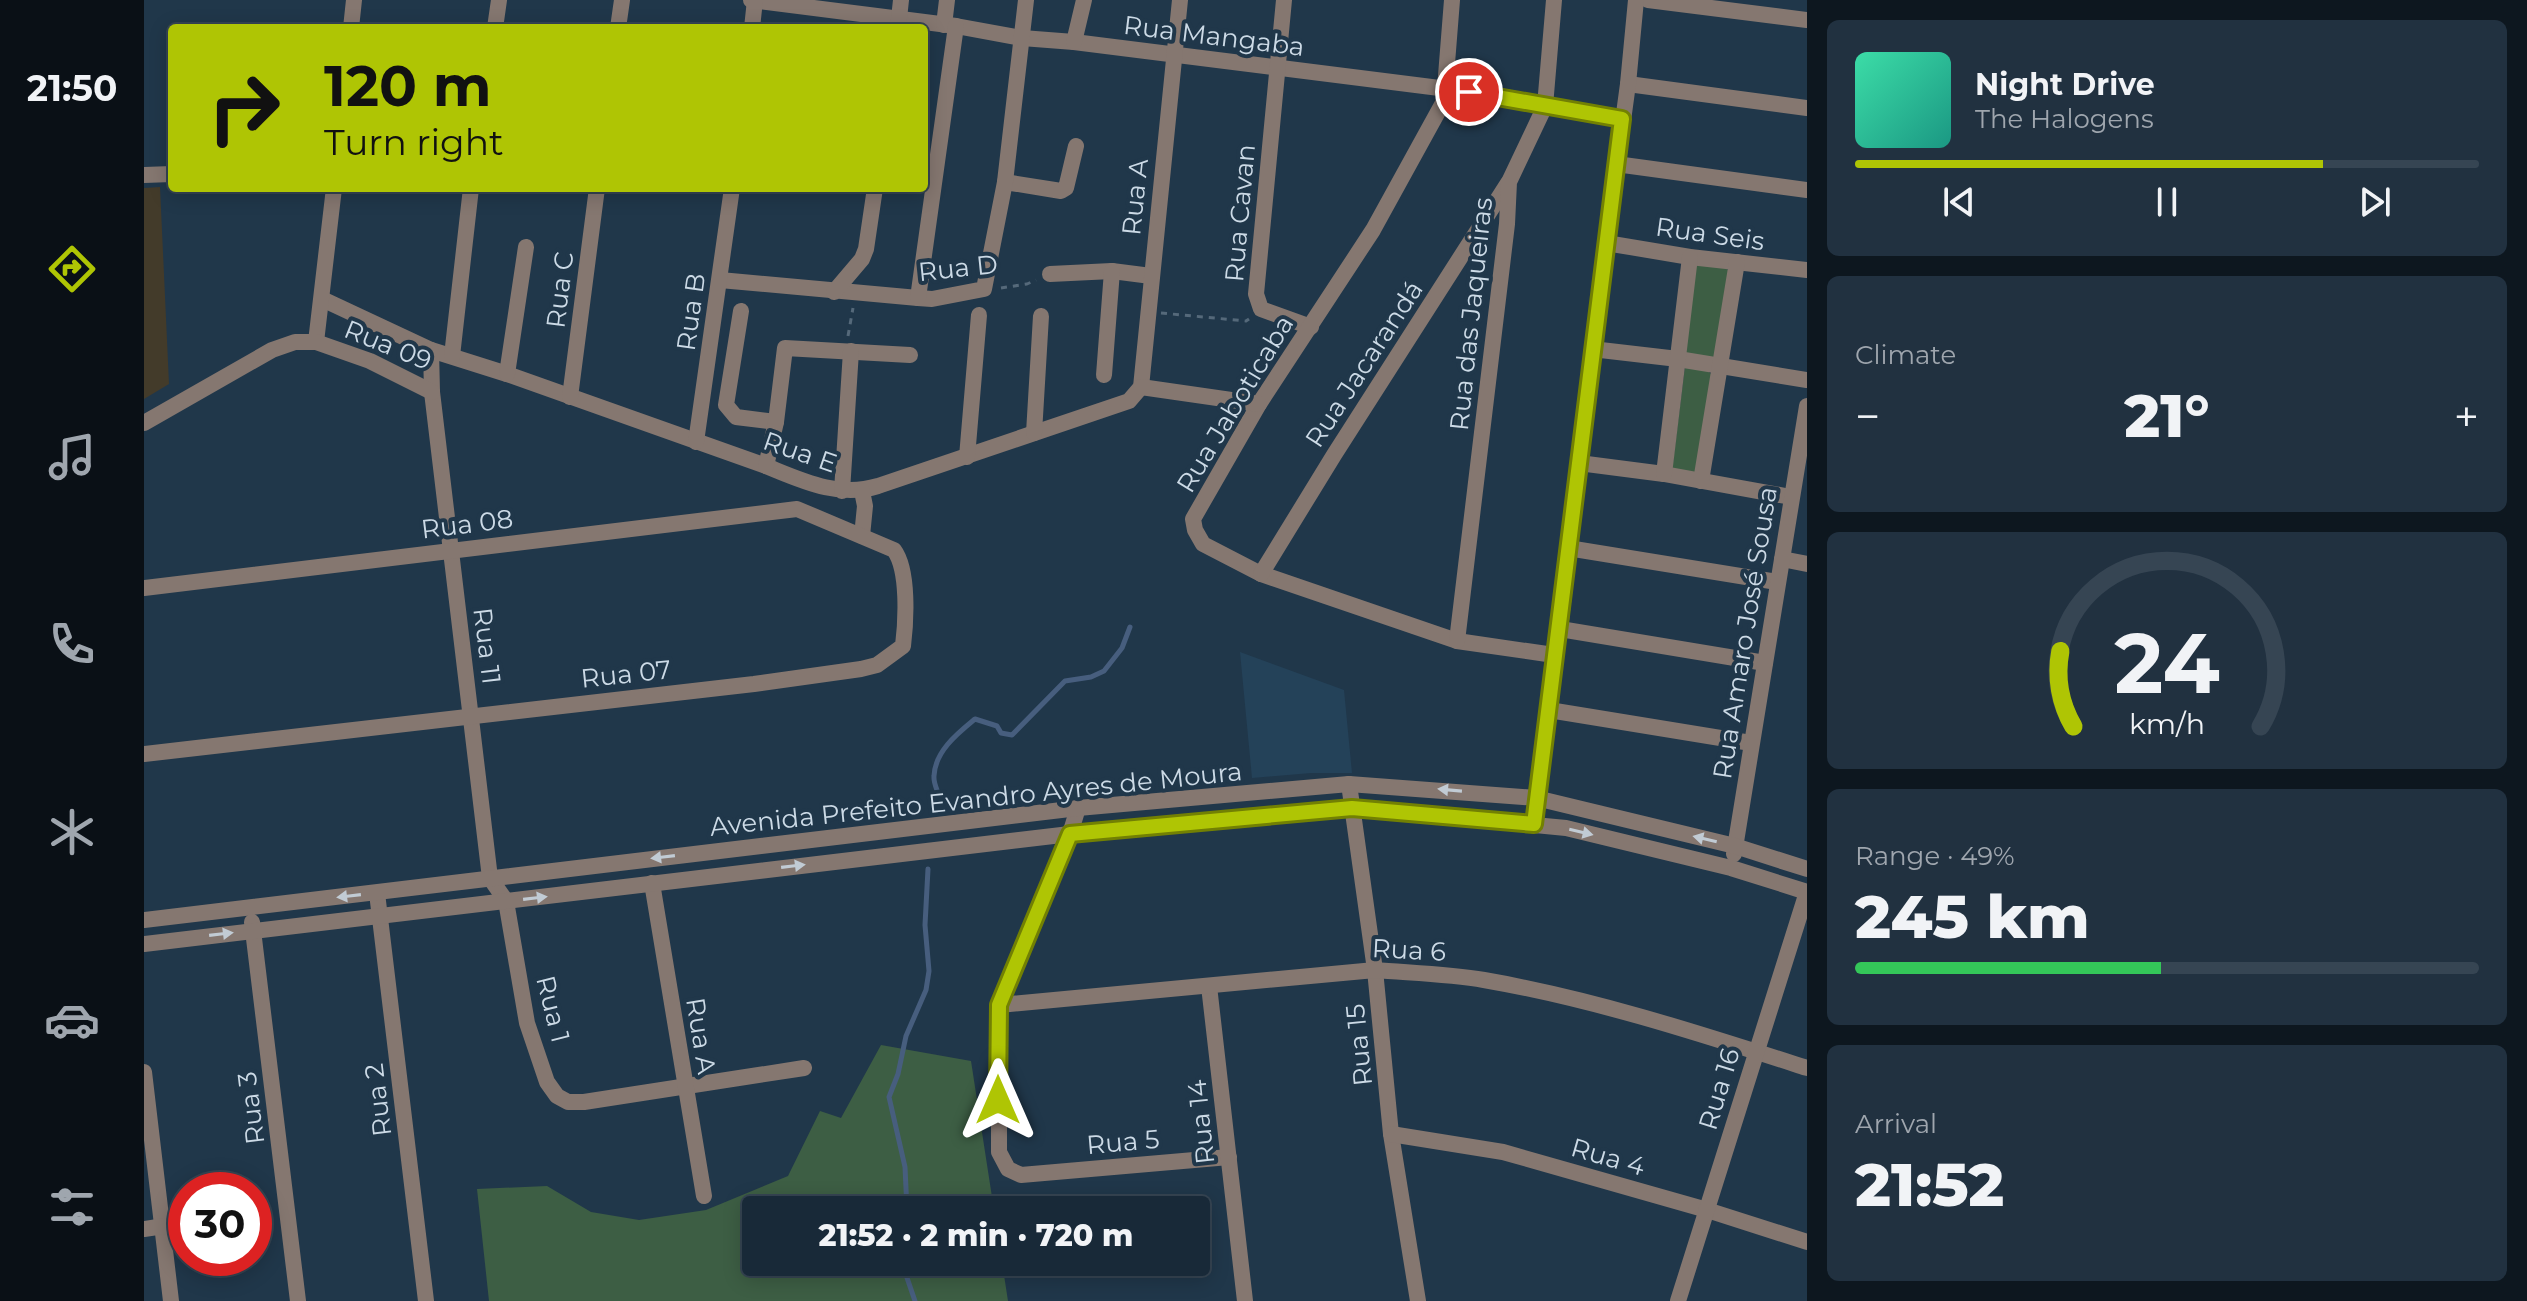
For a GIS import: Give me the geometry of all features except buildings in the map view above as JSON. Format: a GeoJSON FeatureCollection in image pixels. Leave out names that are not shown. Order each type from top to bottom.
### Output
{"type":"FeatureCollection","features":[{"type":"Feature","properties":{"kind":"street"},"geometry":{"type":"LineString","coordinates":[[351,24],[354,0]]}},
{"type":"Feature","properties":{"kind":"street"},"geometry":{"type":"LineString","coordinates":[[496,24],[499,0]]}},
{"type":"Feature","properties":{"kind":"street"},"geometry":{"type":"LineString","coordinates":[[619,24],[622,0]]}},
{"type":"Feature","properties":{"kind":"street"},"geometry":{"type":"LineString","coordinates":[[752,24],[754,0]]}},
{"type":"Feature","properties":{"kind":"street","name":"Rua Mangaba"},"geometry":{"type":"LineString","coordinates":[[754,0],[898,24]]}},
{"type":"Feature","properties":{"kind":"street"},"geometry":{"type":"LineString","coordinates":[[898,24],[901,0]]}},
{"type":"Feature","properties":{"kind":"street"},"geometry":{"type":"LineString","coordinates":[[918,298],[950,26],[947,0]]}},
{"type":"Feature","properties":{"kind":"street"},"geometry":{"type":"LineString","coordinates":[[984,289],[1005,182],[1026,0]]}},
{"type":"Feature","properties":{"kind":"street"},"geometry":{"type":"LineString","coordinates":[[1074,42],[1084,0]]}},
{"type":"Feature","properties":{"kind":"street","name":"Rua A"},"geometry":{"type":"LineString","coordinates":[[1138,392],[1180,0]]}},
{"type":"Feature","properties":{"kind":"street","name":"Rua Cavan"},"geometry":{"type":"LineString","coordinates":[[1284,0],[1256,294],[1261,309],[1311,327]]}},
{"type":"Feature","properties":{"kind":"street","name":"Rua Jaboticaba"},"geometry":{"type":"LineString","coordinates":[[1452,0],[1444,101],[1423,144],[1373,230],[1259,404],[1193,519],[1203,544],[1261,574],[1457,641],[1554,655]]}},
{"type":"Feature","properties":{"kind":"street","name":"Rua das Jaqueiras"},"geometry":{"type":"LineString","coordinates":[[1457,641],[1507,224],[1509,182],[1545,106],[1554,0]]}},
{"type":"Feature","properties":{"kind":"street"},"geometry":{"type":"LineString","coordinates":[[1534,824],[1636,0]]}},
{"type":"Feature","properties":{"kind":"street"},"geometry":{"type":"LineString","coordinates":[[1648,0],[1774,8],[1807,20]]}},
{"type":"Feature","properties":{"kind":"street","name":"Rua Mangaba"},"geometry":{"type":"LineString","coordinates":[[928,25],[1495,95],[1622,119]]}},
{"type":"Feature","properties":{"kind":"street"},"geometry":{"type":"LineString","coordinates":[[1628,84],[1807,108]]}},
{"type":"Feature","properties":{"kind":"street"},"geometry":{"type":"LineString","coordinates":[[1005,182],[1061,191],[1066,188],[1076,146]]}},
{"type":"Feature","properties":{"kind":"street"},"geometry":{"type":"LineString","coordinates":[[1616,164],[1807,190]]}},
{"type":"Feature","properties":{"kind":"street"},"geometry":{"type":"LineString","coordinates":[[144,175],[168,174]]}},
{"type":"Feature","properties":{"kind":"street","name":"Rua Jacarandá"},"geometry":{"type":"LineString","coordinates":[[1261,574],[1509,182]]}},
{"type":"Feature","properties":{"kind":"street"},"geometry":{"type":"LineString","coordinates":[[322,299],[334,192]]}},
{"type":"Feature","properties":{"kind":"street"},"geometry":{"type":"LineString","coordinates":[[431,350],[452,356],[471,192]]}},
{"type":"Feature","properties":{"kind":"street","name":"Rua C"},"geometry":{"type":"LineString","coordinates":[[570,397],[596,192]]}},
{"type":"Feature","properties":{"kind":"street","name":"Rua B"},"geometry":{"type":"LineString","coordinates":[[696,442],[731,192]]}},
{"type":"Feature","properties":{"kind":"street"},"geometry":{"type":"LineString","coordinates":[[834,292],[862,259],[874,192]]}},
{"type":"Feature","properties":{"kind":"street","name":"Rua Seis"},"geometry":{"type":"LineString","coordinates":[[1606,243],[1690,257],[1807,270]]}},
{"type":"Feature","properties":{"kind":"street"},"geometry":{"type":"LineString","coordinates":[[507,374],[526,247]]}},
{"type":"Feature","properties":{"kind":"street"},"geometry":{"type":"LineString","coordinates":[[1664,474],[1690,257]]}},
{"type":"Feature","properties":{"kind":"street"},"geometry":{"type":"LineString","coordinates":[[1701,481],[1737,262]]}},
{"type":"Feature","properties":{"kind":"street"},"geometry":{"type":"LineString","coordinates":[[1104,375],[1112,271]]}},
{"type":"Feature","properties":{"kind":"street"},"geometry":{"type":"LineString","coordinates":[[1050,274],[1112,271],[1151,276]]}},
{"type":"Feature","properties":{"kind":"street","name":"Rua D"},"geometry":{"type":"LineString","coordinates":[[720,280],[932,299],[984,289]]}},
{"type":"Feature","properties":{"kind":"street","name":"Rua 09"},"geometry":{"type":"LineString","coordinates":[[144,423],[272,350],[295,342],[316,342],[370,361],[432,392],[431,350],[322,299],[316,342]]}},
{"type":"Feature","properties":{"kind":"street"},"geometry":{"type":"LineString","coordinates":[[741,311],[726,405],[736,417],[776,422]]}},
{"type":"Feature","properties":{"kind":"street"},"geometry":{"type":"LineString","coordinates":[[967,457],[979,315]]}},
{"type":"Feature","properties":{"kind":"street"},"geometry":{"type":"LineString","coordinates":[[1034,433],[1041,316]]}},
{"type":"Feature","properties":{"kind":"street"},"geometry":{"type":"LineString","coordinates":[[766,466],[776,422],[785,348],[910,355]]}},
{"type":"Feature","properties":{"kind":"street"},"geometry":{"type":"LineString","coordinates":[[1592,349],[1807,380]]}},
{"type":"Feature","properties":{"kind":"street"},"geometry":{"type":"LineString","coordinates":[[842,491],[851,351]]}},
{"type":"Feature","properties":{"kind":"street","name":"Rua E"},"geometry":{"type":"LineString","coordinates":[[452,356],[804,482],[842,491],[862,491],[967,457],[1138,392]]}},
{"type":"Feature","properties":{"kind":"street","name":"Rua 11"},"geometry":{"type":"LineString","coordinates":[[432,392],[490,878],[506,901]]}},
{"type":"Feature","properties":{"kind":"street"},"geometry":{"type":"LineString","coordinates":[[1138,392],[1259,404]]}},
{"type":"Feature","properties":{"kind":"street","name":"Rua Amaro José Sousa"},"geometry":{"type":"LineString","coordinates":[[1731,868],[1807,406]]}},
{"type":"Feature","properties":{"kind":"street"},"geometry":{"type":"LineString","coordinates":[[1579,463],[1664,474],[1791,497]]}},
{"type":"Feature","properties":{"kind":"street"},"geometry":{"type":"LineString","coordinates":[[797,509],[804,482]]}},
{"type":"Feature","properties":{"kind":"street"},"geometry":{"type":"LineString","coordinates":[[862,491],[865,506],[862,536]]}},
{"type":"Feature","properties":{"kind":"street","name":"Rua 08"},"geometry":{"type":"LineString","coordinates":[[144,588],[797,509]]}},
{"type":"Feature","properties":{"kind":"street","name":"Rua 07"},"geometry":{"type":"LineString","coordinates":[[144,754],[754,684],[877,665],[903,646],[906,625],[901,568],[894,550],[797,509]]}},
{"type":"Feature","properties":{"kind":"street"},"geometry":{"type":"LineString","coordinates":[[1568,548],[1777,582]]}},
{"type":"Feature","properties":{"kind":"street"},"geometry":{"type":"LineString","coordinates":[[1782,559],[1807,564]]}},
{"type":"Feature","properties":{"kind":"street"},"geometry":{"type":"LineString","coordinates":[[1560,629],[1765,663]]}},
{"type":"Feature","properties":{"kind":"street"},"geometry":{"type":"LineString","coordinates":[[1549,710],[1751,743]]}},
{"type":"Feature","properties":{"kind":"street","name":"Avenida Prefeito Evandro Ayres de Moura"},"geometry":{"type":"LineString","coordinates":[[144,920],[1039,812],[1349,784],[1536,798],[1735,846],[1807,869]]}},
{"type":"Feature","properties":{"kind":"street","name":"Rua 15"},"geometry":{"type":"LineString","coordinates":[[1349,784],[1375,970],[1391,1134],[1418,1301]]}},
{"type":"Feature","properties":{"kind":"street"},"geometry":{"type":"LineString","coordinates":[[999,1005],[1078,808]]}},
{"type":"Feature","properties":{"kind":"street","name":"Avenida Prefeito Evandro Ayres de Moura"},"geometry":{"type":"LineString","coordinates":[[144,944],[1041,837],[1352,808],[1566,828],[1731,868],[1807,892]]}},
{"type":"Feature","properties":{"kind":"street"},"geometry":{"type":"LineString","coordinates":[[1039,812],[1041,837]]}},
{"type":"Feature","properties":{"kind":"street","name":"Rua A"},"geometry":{"type":"LineString","coordinates":[[652,883],[704,1196]]}},
{"type":"Feature","properties":{"kind":"street","name":"Rua 16"},"geometry":{"type":"LineString","coordinates":[[1678,1301],[1807,892]]}},
{"type":"Feature","properties":{"kind":"street","name":"Rua 2"},"geometry":{"type":"LineString","coordinates":[[377,893],[426,1301]]}},
{"type":"Feature","properties":{"kind":"street","name":"Rua 1"},"geometry":{"type":"LineString","coordinates":[[506,901],[527,1023],[547,1082],[557,1096],[568,1102],[584,1102],[685,1087]]}},
{"type":"Feature","properties":{"kind":"street","name":"Rua 3"},"geometry":{"type":"LineString","coordinates":[[251,908],[298,1301]]}},
{"type":"Feature","properties":{"kind":"street","name":"Rua 6"},"geometry":{"type":"LineString","coordinates":[[999,1005],[1375,970],[1482,979],[1548,993],[1615,1009],[1807,1068]]}},
{"type":"Feature","properties":{"kind":"street","name":"Rua 14"},"geometry":{"type":"LineString","coordinates":[[1209,986],[1245,1301]]}},
{"type":"Feature","properties":{"kind":"street","name":"Rua 5"},"geometry":{"type":"LineString","coordinates":[[999,1005],[999,1152],[1008,1169],[1021,1175],[1229,1157]]}},
{"type":"Feature","properties":{"kind":"street"},"geometry":{"type":"LineString","coordinates":[[685,1087],[804,1068]]}},
{"type":"Feature","properties":{"kind":"street"},"geometry":{"type":"LineString","coordinates":[[144,1072],[171,1301]]}},
{"type":"Feature","properties":{"kind":"street","name":"Rua 4"},"geometry":{"type":"LineString","coordinates":[[1391,1134],[1503,1152],[1807,1242]]}},
{"type":"Feature","properties":{"kind":"street"},"geometry":{"type":"LineString","coordinates":[[144,1229],[164,1226]]}},
{"type":"Feature","properties":{"kind":"path","name":"Rua D"},"geometry":{"type":"LineString","coordinates":[[984,289],[1027,284],[1050,274]]}},
{"type":"Feature","properties":{"kind":"path"},"geometry":{"type":"LineString","coordinates":[[849,328],[855,294]]}},
{"type":"Feature","properties":{"kind":"path"},"geometry":{"type":"LineString","coordinates":[[1148,312],[1246,321],[1261,309]]}},
{"type":"Feature","properties":{"kind":"shaded area"},"geometry":{"type":"Polygon","coordinates":[[[160,187],[169,384],[144,399],[144,188],[160,187]]]}},
{"type":"Feature","properties":{"kind":"shaded area"},"geometry":{"type":"Polygon","coordinates":[[[1240,652],[1344,690],[1352,773],[1252,778],[1240,652]]]}},
{"type":"Feature","properties":{"kind":"green space"},"geometry":{"type":"Polygon","coordinates":[[[1698,263],[1724,266],[1730,272],[1716,358],[1684,357],[1694,268],[1698,263]]]}},
{"type":"Feature","properties":{"kind":"green space"},"geometry":{"type":"Polygon","coordinates":[[[1685,366],[1706,369],[1713,376],[1698,471],[1691,474],[1672,470],[1685,366]]]}},
{"type":"Feature","properties":{"kind":"green space"},"geometry":{"type":"Polygon","coordinates":[[[881,1045],[971,1061],[992,1196],[742,1196],[742,1276],[1004,1276],[1008,1301],[489,1301],[477,1189],[547,1186],[591,1212],[639,1220],[706,1210],[788,1176],[820,1111],[841,1118],[881,1045]]]}},
{"type":"Feature","properties":{"kind":"waterway"},"geometry":{"type":"LineString","coordinates":[[940,807],[934,780],[935,767],[955,737],[975,719],[997,726],[1001,733],[1012,735],[1065,681],[1091,677],[1104,671],[1122,648],[1130,627]]}},
{"type":"Feature","properties":{"kind":"waterway"},"geometry":{"type":"LineString","coordinates":[[906,1196],[905,1167],[889,1097],[898,1074],[906,1036],[926,990],[929,971],[925,925],[928,869]]}},
{"type":"Feature","properties":{"kind":"waterway"},"geometry":{"type":"LineString","coordinates":[[906,1276],[915,1301]]}},
{"type":"Feature","properties":{"kind":"route"},"geometry":{"type":"LineString","coordinates":[[998,1100],[999,1005],[1070,834],[1352,808],[1534,824],[1622,119],[1469,92]]}}]}
